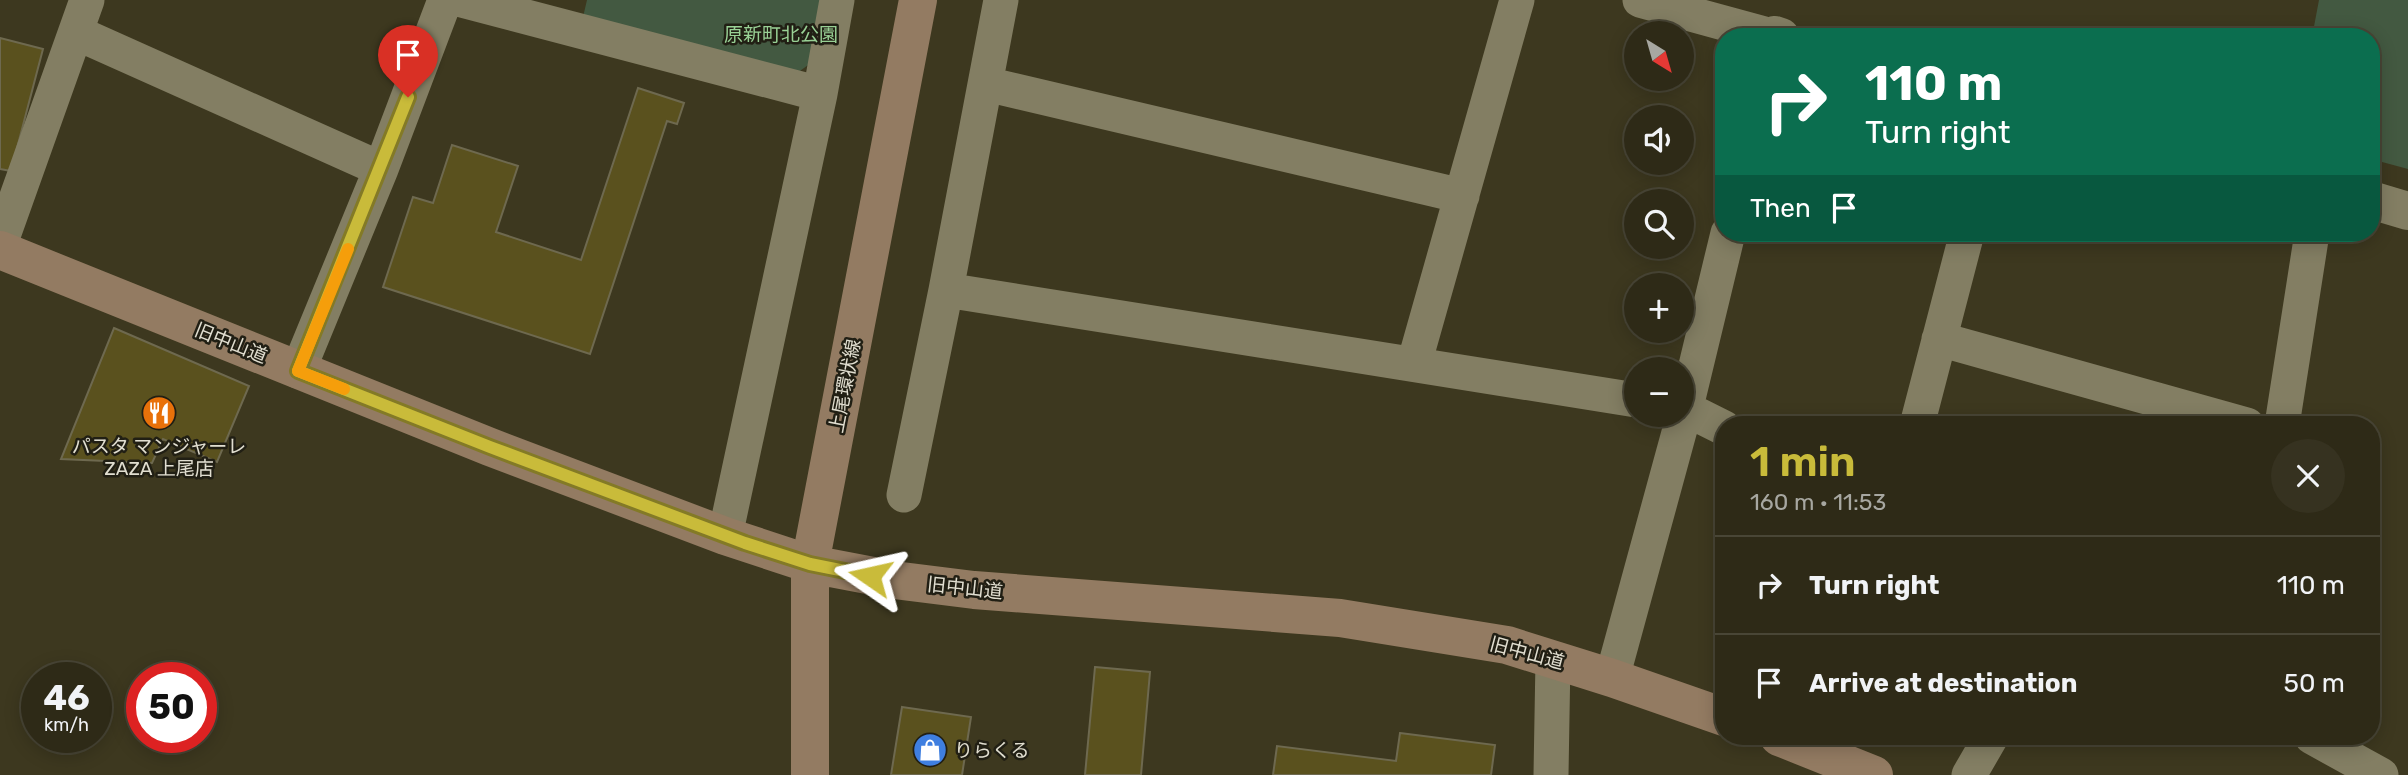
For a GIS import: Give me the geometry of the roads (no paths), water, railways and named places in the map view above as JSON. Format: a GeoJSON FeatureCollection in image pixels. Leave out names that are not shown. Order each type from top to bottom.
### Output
{"type":"FeatureCollection","features":[{"type":"Feature","properties":{"kind":"main road","name":"上尾環状線"},"geometry":{"type":"LineString","coordinates":[[810,775],[810,564],[918,0]]}},
{"type":"Feature","properties":{"kind":"main road","name":"旧中山道"},"geometry":{"type":"LineString","coordinates":[[0,250],[490,447],[724,536],[810,564],[894,580],[974,590],[1340,618],[1507,645],[1715,714]]}},
{"type":"Feature","properties":{"kind":"main road"},"geometry":{"type":"LineString","coordinates":[[1799,745],[1874,775]]}},
{"type":"Feature","properties":{"kind":"street"},"geometry":{"type":"LineString","coordinates":[[0,244],[87,0]]}},
{"type":"Feature","properties":{"kind":"street"},"geometry":{"type":"LineString","coordinates":[[298,371],[381,169],[445,0]]}},
{"type":"Feature","properties":{"kind":"street"},"geometry":{"type":"LineString","coordinates":[[463,0],[820,94]]}},
{"type":"Feature","properties":{"kind":"street"},"geometry":{"type":"LineString","coordinates":[[724,536],[820,94],[837,0]]}},
{"type":"Feature","properties":{"kind":"street"},"geometry":{"type":"LineString","coordinates":[[904,495],[1002,0]]}},
{"type":"Feature","properties":{"kind":"street"},"geometry":{"type":"LineString","coordinates":[[1414,364],[1517,0]]}},
{"type":"Feature","properties":{"kind":"street"},"geometry":{"type":"LineString","coordinates":[[1640,0],[1747,28]]}},
{"type":"Feature","properties":{"kind":"street"},"geometry":{"type":"LineString","coordinates":[[77,33],[381,169]]}},
{"type":"Feature","properties":{"kind":"street"},"geometry":{"type":"LineString","coordinates":[[986,84],[1462,196]]}},
{"type":"Feature","properties":{"kind":"street"},"geometry":{"type":"LineString","coordinates":[[2380,203],[2408,211]]}},
{"type":"Feature","properties":{"kind":"street"},"geometry":{"type":"LineString","coordinates":[[1694,367],[1726,242]]}},
{"type":"Feature","properties":{"kind":"street"},"geometry":{"type":"LineString","coordinates":[[1919,416],[1965,242]]}},
{"type":"Feature","properties":{"kind":"street"},"geometry":{"type":"LineString","coordinates":[[2282,416],[2311,242]]}},
{"type":"Feature","properties":{"kind":"street"},"geometry":{"type":"LineString","coordinates":[[946,290],[1624,398]]}},
{"type":"Feature","properties":{"kind":"street"},"geometry":{"type":"LineString","coordinates":[[1940,339],[2215,416]]}},
{"type":"Feature","properties":{"kind":"street"},"geometry":{"type":"LineString","coordinates":[[1694,412],[1715,423]]}},
{"type":"Feature","properties":{"kind":"street"},"geometry":{"type":"LineString","coordinates":[[1612,678],[1679,427]]}},
{"type":"Feature","properties":{"kind":"street"},"geometry":{"type":"LineString","coordinates":[[1551,775],[1553,659]]}},
{"type":"Feature","properties":{"kind":"street"},"geometry":{"type":"LineString","coordinates":[[1969,775],[1986,745]]}},
{"type":"Feature","properties":{"kind":"street"},"geometry":{"type":"LineString","coordinates":[[2327,745],[2381,775]]}},
{"type":"Feature","properties":{"kind":"place","name":"パスタ マンジャーレ ZAZA 上尾店"},"geometry":{"type":"Point","coordinates":[159,413]}},
{"type":"Feature","properties":{"kind":"place","name":"りらくる"},"geometry":{"type":"Point","coordinates":[930,750]}},
{"type":"Feature","properties":{"kind":"park label","name":"原新町北公園"},"geometry":{"type":"Point","coordinates":[781,34]}}]}
